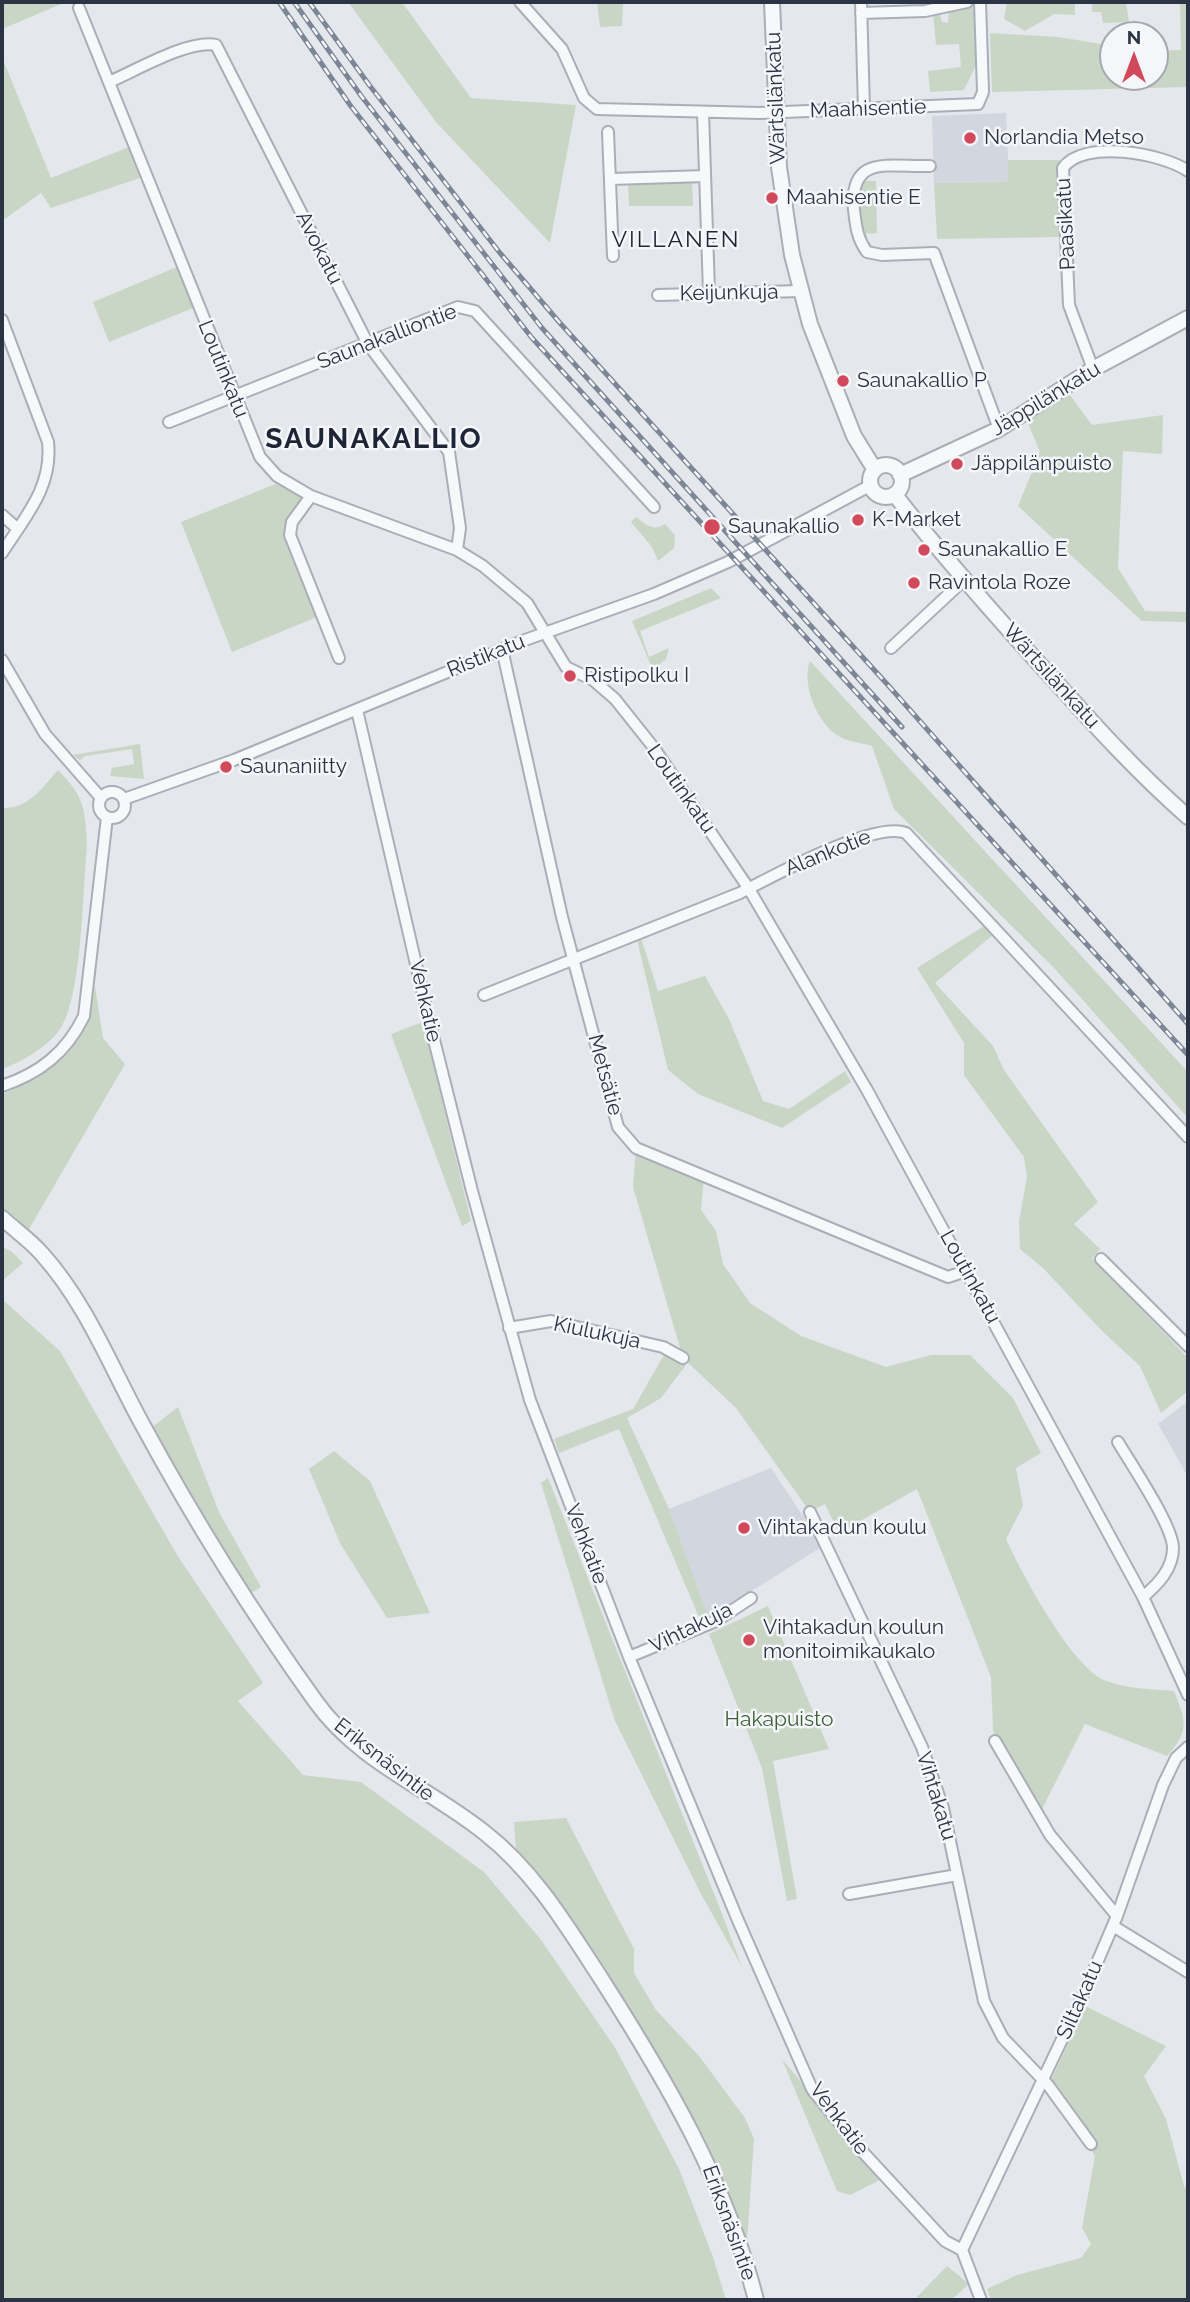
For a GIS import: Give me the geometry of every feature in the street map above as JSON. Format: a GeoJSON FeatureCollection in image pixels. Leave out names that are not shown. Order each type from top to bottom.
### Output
{"type":"FeatureCollection","features":[{"type":"Feature","properties":{"kind":"street","name":"Maahisentie"},"geometry":{"type":"LineString","coordinates":[[520,2],[562,49],[584,98],[597,109],[703,113],[776,113],[978,104],[983,96],[980,2]]}},
{"type":"Feature","properties":{"kind":"street","name":"Wärtsilänkatu"},"geometry":{"type":"LineString","coordinates":[[772,2],[783,212],[800,291],[854,436],[875,470]]}},
{"type":"Feature","properties":{"kind":"street"},"geometry":{"type":"LineString","coordinates":[[864,109],[861,7],[925,11],[967,2]]}},
{"type":"Feature","properties":{"kind":"street","name":"Loutinkatu"},"geometry":{"type":"LineString","coordinates":[[79,8],[260,457],[277,476],[311,496],[457,550],[508,585],[527,603],[547,632],[558,658],[566,667],[593,680],[621,706],[696,808],[749,889],[867,1090],[1143,1597],[1187,1689]]}},
{"type":"Feature","properties":{"kind":"street","name":"Avokatu"},"geometry":{"type":"LineString","coordinates":[[109,82],[180,51],[207,43],[216,45],[368,344],[449,452],[460,528],[457,550]]}},
{"type":"Feature","properties":{"kind":"street"},"geometry":{"type":"LineString","coordinates":[[703,113],[709,292]]}},
{"type":"Feature","properties":{"kind":"street"},"geometry":{"type":"LineString","coordinates":[[608,132],[613,256]]}},
{"type":"Feature","properties":{"kind":"street","name":"Paasikatu"},"geometry":{"type":"LineString","coordinates":[[1093,369],[1069,305],[1063,168],[1069,159],[1079,154],[1121,153],[1155,155],[1188,171]]}},
{"type":"Feature","properties":{"kind":"street"},"geometry":{"type":"LineString","coordinates":[[930,166],[870,167],[857,175],[852,190],[856,231],[867,252],[882,255],[934,253],[999,429]]}},
{"type":"Feature","properties":{"kind":"street"},"geometry":{"type":"LineString","coordinates":[[611,179],[705,176]]}},
{"type":"Feature","properties":{"kind":"street","name":"Keijunkuja"},"geometry":{"type":"LineString","coordinates":[[659,295],[800,291]]}},
{"type":"Feature","properties":{"kind":"street","name":"Saunakalliontie"},"geometry":{"type":"LineString","coordinates":[[169,422],[458,307],[475,311],[654,507]]}},
{"type":"Feature","properties":{"kind":"street","name":"Jäppilänkatu"},"geometry":{"type":"LineString","coordinates":[[900,474],[999,429],[1093,369],[1188,318]]}},
{"type":"Feature","properties":{"kind":"street"},"geometry":{"type":"LineString","coordinates":[[2,320],[48,442],[50,457],[43,490],[2,553]]}},
{"type":"Feature","properties":{"kind":"street"},"geometry":{"type":"LineString","coordinates":[[888,466],[900,474],[901,488],[895,495],[878,495],[871,485],[875,470],[888,466]]}},
{"type":"Feature","properties":{"kind":"street","name":"Ristikatu"},"geometry":{"type":"LineString","coordinates":[[124,799],[234,760],[502,649],[654,594],[728,562],[871,485]]}},
{"type":"Feature","properties":{"kind":"street","name":"Wärtsilänkatu"},"geometry":{"type":"LineString","coordinates":[[895,495],[964,580],[1107,738],[1153,787],[1188,817]]}},
{"type":"Feature","properties":{"kind":"street"},"geometry":{"type":"LineString","coordinates":[[311,496],[292,522],[290,535],[339,658]]}},
{"type":"Feature","properties":{"kind":"street"},"geometry":{"type":"LineString","coordinates":[[2,515],[18,529]]}},
{"type":"Feature","properties":{"kind":"street"},"geometry":{"type":"LineString","coordinates":[[891,648],[964,580]]}},
{"type":"Feature","properties":{"kind":"street","name":"Metsätie"},"geometry":{"type":"LineString","coordinates":[[502,649],[574,960],[618,1128],[636,1148],[948,1277],[967,1271]]}},
{"type":"Feature","properties":{"kind":"street"},"geometry":{"type":"LineString","coordinates":[[2,660],[45,734],[101,797]]}},
{"type":"Feature","properties":{"kind":"street","name":"Vehkatie"},"geometry":{"type":"LineString","coordinates":[[357,710],[428,1016],[509,1328],[530,1400],[629,1657],[737,1918],[812,2089],[860,2150],[926,2221],[945,2241],[962,2250]]}},
{"type":"Feature","properties":{"kind":"street"},"geometry":{"type":"LineString","coordinates":[[101,797],[115,792],[124,799],[121,814],[107,817]]}},
{"type":"Feature","properties":{"kind":"street"},"geometry":{"type":"LineString","coordinates":[[2,1086],[28,1077],[52,1061],[73,1038],[84,1017],[107,817],[99,807],[101,797]]}},
{"type":"Feature","properties":{"kind":"street","name":"Alankotie"},"geometry":{"type":"LineString","coordinates":[[484,995],[749,889],[865,835],[890,829],[906,833],[1188,1137]]}},
{"type":"Feature","properties":{"kind":"street","name":"Eriksnäsintie"},"geometry":{"type":"LineString","coordinates":[[2,1218],[44,1256],[91,1322],[141,1422],[247,1602],[318,1706],[345,1734],[395,1774],[485,1833],[527,1874],[564,1921],[650,2056],[697,2139],[746,2262],[756,2300]]}},
{"type":"Feature","properties":{"kind":"street"},"geometry":{"type":"LineString","coordinates":[[1101,1258],[1188,1346]]}},
{"type":"Feature","properties":{"kind":"street","name":"Kiulukuja"},"geometry":{"type":"LineString","coordinates":[[509,1328],[551,1321],[663,1347],[683,1358]]}},
{"type":"Feature","properties":{"kind":"street"},"geometry":{"type":"LineString","coordinates":[[1118,1442],[1161,1516],[1173,1548],[1164,1575],[1143,1597]]}},
{"type":"Feature","properties":{"kind":"street","name":"Vihtakatu"},"geometry":{"type":"LineString","coordinates":[[810,1512],[922,1748],[943,1808],[984,2001],[1003,2038],[1044,2081],[1091,2144]]}},
{"type":"Feature","properties":{"kind":"street","name":"Vihtakuja"},"geometry":{"type":"LineString","coordinates":[[629,1657],[716,1620],[751,1598]]}},
{"type":"Feature","properties":{"kind":"street"},"geometry":{"type":"LineString","coordinates":[[995,1741],[1050,1835],[1115,1921],[1188,1972]]}},
{"type":"Feature","properties":{"kind":"street","name":"Siltakatu"},"geometry":{"type":"LineString","coordinates":[[962,2250],[1044,2081],[1115,1921],[1163,1784],[1176,1758],[1188,1747]]}},
{"type":"Feature","properties":{"kind":"street"},"geometry":{"type":"LineString","coordinates":[[849,1894],[957,1875]]}},
{"type":"Feature","properties":{"kind":"street"},"geometry":{"type":"LineString","coordinates":[[962,2250],[981,2300]]}},
{"type":"Feature","properties":{"kind":"shaded area","name":"Norlandia Metso"},"geometry":{"type":"Polygon","coordinates":[[[1006,113],[1009,182],[934,183],[932,116],[1006,113]]]}},
{"type":"Feature","properties":{"kind":"shaded area"},"geometry":{"type":"Polygon","coordinates":[[[1188,1401],[1188,1477],[1158,1424],[1188,1401]]]}},
{"type":"Feature","properties":{"kind":"shaded area","name":"Vihtakadun koulu"},"geometry":{"type":"Polygon","coordinates":[[[771,1468],[823,1546],[709,1618],[669,1509],[771,1468]]]}},
{"type":"Feature","properties":{"kind":"green space"},"geometry":{"type":"Polygon","coordinates":[[[2,2],[66,2],[2,29],[2,2]]]}},
{"type":"Feature","properties":{"kind":"green space"},"geometry":{"type":"Polygon","coordinates":[[[348,2],[402,2],[471,98],[576,105],[550,243],[436,122],[348,2]]]}},
{"type":"Feature","properties":{"kind":"green space"},"geometry":{"type":"Polygon","coordinates":[[[597,2],[623,2],[622,26],[600,27],[597,2]]]}},
{"type":"Feature","properties":{"kind":"green space"},"geometry":{"type":"Polygon","coordinates":[[[1007,2],[1075,2],[1075,15],[1054,14],[1025,31],[1004,19],[1007,2]]]}},
{"type":"Feature","properties":{"kind":"green space"},"geometry":{"type":"Polygon","coordinates":[[[1092,2],[1126,2],[1129,21],[1103,21],[1101,12],[1092,12],[1092,2]]]}},
{"type":"Feature","properties":{"kind":"green space"},"geometry":{"type":"Polygon","coordinates":[[[1180,2],[1188,2],[1188,87],[1169,87],[1169,50],[1181,50],[1180,2]]]}},
{"type":"Feature","properties":{"kind":"green space"},"geometry":{"type":"Polygon","coordinates":[[[974,4],[976,65],[964,90],[930,92],[928,71],[961,67],[959,44],[936,45],[933,13],[939,11],[942,22],[948,23],[949,9],[974,4]]]}},
{"type":"Feature","properties":{"kind":"green space"},"geometry":{"type":"Polygon","coordinates":[[[990,33],[1058,37],[1099,44],[1099,89],[992,92],[990,33]]]}},
{"type":"Feature","properties":{"kind":"green space"},"geometry":{"type":"Polygon","coordinates":[[[2,57],[51,178],[129,147],[140,178],[51,208],[41,193],[2,221],[2,57]]]}},
{"type":"Feature","properties":{"kind":"green space"},"geometry":{"type":"Polygon","coordinates":[[[1008,160],[1060,160],[1060,237],[937,239],[934,183],[1008,182],[1008,160]]]}},
{"type":"Feature","properties":{"kind":"green space"},"geometry":{"type":"Polygon","coordinates":[[[692,180],[693,206],[629,206],[628,181],[692,180]]]}},
{"type":"Feature","properties":{"kind":"green space"},"geometry":{"type":"Polygon","coordinates":[[[860,181],[876,181],[877,233],[861,234],[860,181]]]}},
{"type":"Feature","properties":{"kind":"green space"},"geometry":{"type":"Polygon","coordinates":[[[177,267],[193,308],[109,342],[93,302],[177,267]]]}},
{"type":"Feature","properties":{"kind":"green space"},"geometry":{"type":"Polygon","coordinates":[[[1069,394],[1092,425],[1163,415],[1162,454],[1123,451],[1118,568],[1145,611],[1188,612],[1188,622],[1142,621],[1018,506],[1040,452],[1027,421],[1069,394]]]}},
{"type":"Feature","properties":{"kind":"green space"},"geometry":{"type":"Polygon","coordinates":[[[278,483],[305,498],[288,520],[285,529],[317,617],[232,652],[181,522],[278,483]]]}},
{"type":"Feature","properties":{"kind":"green space"},"geometry":{"type":"Polygon","coordinates":[[[636,517],[653,527],[665,524],[675,535],[674,548],[658,561],[652,547],[631,522],[636,517]]]}},
{"type":"Feature","properties":{"kind":"green space"},"geometry":{"type":"Polygon","coordinates":[[[711,588],[721,598],[640,631],[649,657],[669,648],[666,659],[653,670],[632,621],[711,588]]]}},
{"type":"Feature","properties":{"kind":"green space"},"geometry":{"type":"Polygon","coordinates":[[[810,661],[1188,1072],[1188,1118],[1055,969],[894,809],[872,746],[840,737],[824,723],[818,713],[809,692],[810,661]]]}},
{"type":"Feature","properties":{"kind":"green space"},"geometry":{"type":"Polygon","coordinates":[[[140,744],[144,779],[110,776],[112,768],[134,764],[132,749],[85,756],[80,760],[73,755],[140,744]]]}},
{"type":"Feature","properties":{"kind":"green space"},"geometry":{"type":"Polygon","coordinates":[[[58,770],[73,787],[82,803],[87,844],[74,989],[62,1026],[51,1040],[35,1052],[2,1069],[2,808],[27,801],[40,791],[58,770]]]}},
{"type":"Feature","properties":{"kind":"green space"},"geometry":{"type":"Polygon","coordinates":[[[984,926],[993,935],[935,983],[993,1046],[1004,1070],[1098,1202],[1074,1224],[1100,1249],[1092,1258],[1188,1358],[1188,1391],[1161,1413],[1140,1366],[1102,1331],[1043,1268],[1020,1249],[1019,1221],[1027,1177],[1024,1157],[964,1075],[964,1043],[917,968],[984,926]]]}},
{"type":"Feature","properties":{"kind":"green space"},"geometry":{"type":"Polygon","coordinates":[[[641,938],[658,991],[705,976],[729,1019],[763,1101],[789,1109],[845,1071],[851,1082],[782,1128],[698,1094],[668,1070],[637,940],[641,938]]]}},
{"type":"Feature","properties":{"kind":"green space"},"geometry":{"type":"Polygon","coordinates":[[[95,986],[103,1038],[125,1064],[29,1229],[2,1208],[2,1094],[39,1076],[66,1055],[84,1026],[95,986]]]}},
{"type":"Feature","properties":{"kind":"green space"},"geometry":{"type":"Polygon","coordinates":[[[423,1022],[471,1221],[462,1226],[391,1034],[423,1022]]]}},
{"type":"Feature","properties":{"kind":"green space"},"geometry":{"type":"Polygon","coordinates":[[[636,1148],[704,1177],[701,1210],[716,1231],[723,1264],[750,1303],[801,1336],[886,1367],[931,1355],[970,1355],[1013,1398],[1041,1453],[1016,1468],[1023,1506],[1006,1539],[1048,1617],[1077,1657],[1091,1671],[1104,1680],[1121,1685],[1174,1691],[1184,1725],[1179,1740],[1167,1756],[1085,1724],[1041,1811],[993,1731],[991,1677],[917,1489],[839,1533],[825,1504],[810,1512],[736,1408],[683,1358],[633,1187],[636,1148]]]}},
{"type":"Feature","properties":{"kind":"green space"},"geometry":{"type":"Polygon","coordinates":[[[2,1247],[11,1251],[23,1263],[2,1281],[2,1247]]]}},
{"type":"Feature","properties":{"kind":"green space"},"geometry":{"type":"Polygon","coordinates":[[[2,1299],[60,1351],[177,1555],[263,1683],[238,1701],[303,1775],[361,1782],[484,1872],[541,1940],[616,2049],[679,2169],[713,2257],[726,2300],[2,2300],[2,1299]]]}},
{"type":"Feature","properties":{"kind":"green space"},"geometry":{"type":"Polygon","coordinates":[[[665,1353],[686,1365],[661,1398],[627,1418],[669,1509],[709,1618],[701,1622],[619,1429],[559,1453],[554,1439],[633,1409],[665,1353]]]}},
{"type":"Feature","properties":{"kind":"green space"},"geometry":{"type":"Polygon","coordinates":[[[178,1407],[219,1512],[261,1587],[248,1595],[151,1428],[178,1407]]]}},
{"type":"Feature","properties":{"kind":"green space"},"geometry":{"type":"Polygon","coordinates":[[[334,1451],[370,1481],[430,1613],[387,1618],[340,1543],[309,1469],[334,1451]]]}},
{"type":"Feature","properties":{"kind":"green space"},"geometry":{"type":"Polygon","coordinates":[[[548,1478],[742,1967],[701,1894],[615,1721],[541,1483],[548,1478]]]}},
{"type":"Feature","properties":{"kind":"green space","name":"Hakapuisto"},"geometry":{"type":"Polygon","coordinates":[[[768,1606],[829,1749],[773,1761],[797,1899],[787,1901],[762,1768],[709,1634],[768,1606]]]}},
{"type":"Feature","properties":{"kind":"green space"},"geometry":{"type":"Polygon","coordinates":[[[566,1818],[634,1949],[634,1973],[656,2010],[699,2056],[745,2118],[754,2139],[747,2242],[700,2130],[656,2054],[567,1918],[516,1851],[514,1822],[566,1818]]]}},
{"type":"Feature","properties":{"kind":"green space"},"geometry":{"type":"Polygon","coordinates":[[[1085,2006],[1166,2046],[1144,2076],[1166,2119],[1184,2186],[1188,2191],[1188,2300],[991,2300],[987,2289],[1017,2275],[1081,2258],[1091,2244],[1082,2228],[1095,2156],[1049,2085],[1085,2006]]]}},
{"type":"Feature","properties":{"kind":"green space"},"geometry":{"type":"Polygon","coordinates":[[[782,2059],[882,2179],[850,2195],[837,2191],[782,2059]]]}},
{"type":"Feature","properties":{"kind":"green space"},"geometry":{"type":"Polygon","coordinates":[[[947,2266],[969,2284],[951,2300],[914,2300],[947,2266]]]}},
{"type":"Feature","properties":{"kind":"railway"},"geometry":{"type":"LineString","coordinates":[[279,2],[350,105],[532,338],[1188,1055]]}},
{"type":"Feature","properties":{"kind":"railway"},"geometry":{"type":"LineString","coordinates":[[294,2],[362,97],[542,328],[902,727]]}},
{"type":"Feature","properties":{"kind":"railway"},"geometry":{"type":"LineString","coordinates":[[309,2],[370,86],[500,253],[560,323],[887,684],[1188,1024]]}},
{"type":"Feature","properties":{"kind":"place","name":"Norlandia Metso"},"geometry":{"type":"Point","coordinates":[970,138]}},
{"type":"Feature","properties":{"kind":"place","name":"Maahisentie E"},"geometry":{"type":"Point","coordinates":[772,198]}},
{"type":"Feature","properties":{"kind":"place","name":"Saunakallio P"},"geometry":{"type":"Point","coordinates":[843,381]}},
{"type":"Feature","properties":{"kind":"place","name":"Jäppilänpuisto"},"geometry":{"type":"Point","coordinates":[957,464]}},
{"type":"Feature","properties":{"kind":"place","name":"K-Market"},"geometry":{"type":"Point","coordinates":[858,520]}},
{"type":"Feature","properties":{"kind":"place","name":"Saunakallio"},"geometry":{"type":"Point","coordinates":[712,527]}},
{"type":"Feature","properties":{"kind":"place","name":"Saunakallio E"},"geometry":{"type":"Point","coordinates":[924,550]}},
{"type":"Feature","properties":{"kind":"place","name":"Ravintola Roze"},"geometry":{"type":"Point","coordinates":[914,583]}},
{"type":"Feature","properties":{"kind":"place","name":"Ristipolku I"},"geometry":{"type":"Point","coordinates":[570,676]}},
{"type":"Feature","properties":{"kind":"place","name":"Saunaniitty"},"geometry":{"type":"Point","coordinates":[226,767]}},
{"type":"Feature","properties":{"kind":"place","name":"Vihtakadun koulu"},"geometry":{"type":"Point","coordinates":[744,1528]}},
{"type":"Feature","properties":{"kind":"place","name":"Vihtakadun koulun monitoimikaukalo"},"geometry":{"type":"Point","coordinates":[749,1640]}},
{"type":"Feature","properties":{"kind":"district","name":"VILLANEN"},"geometry":{"type":"Point","coordinates":[676,240]}},
{"type":"Feature","properties":{"kind":"district","name":"SAUNAKALLIO"},"geometry":{"type":"Point","coordinates":[374,440]}}]}
